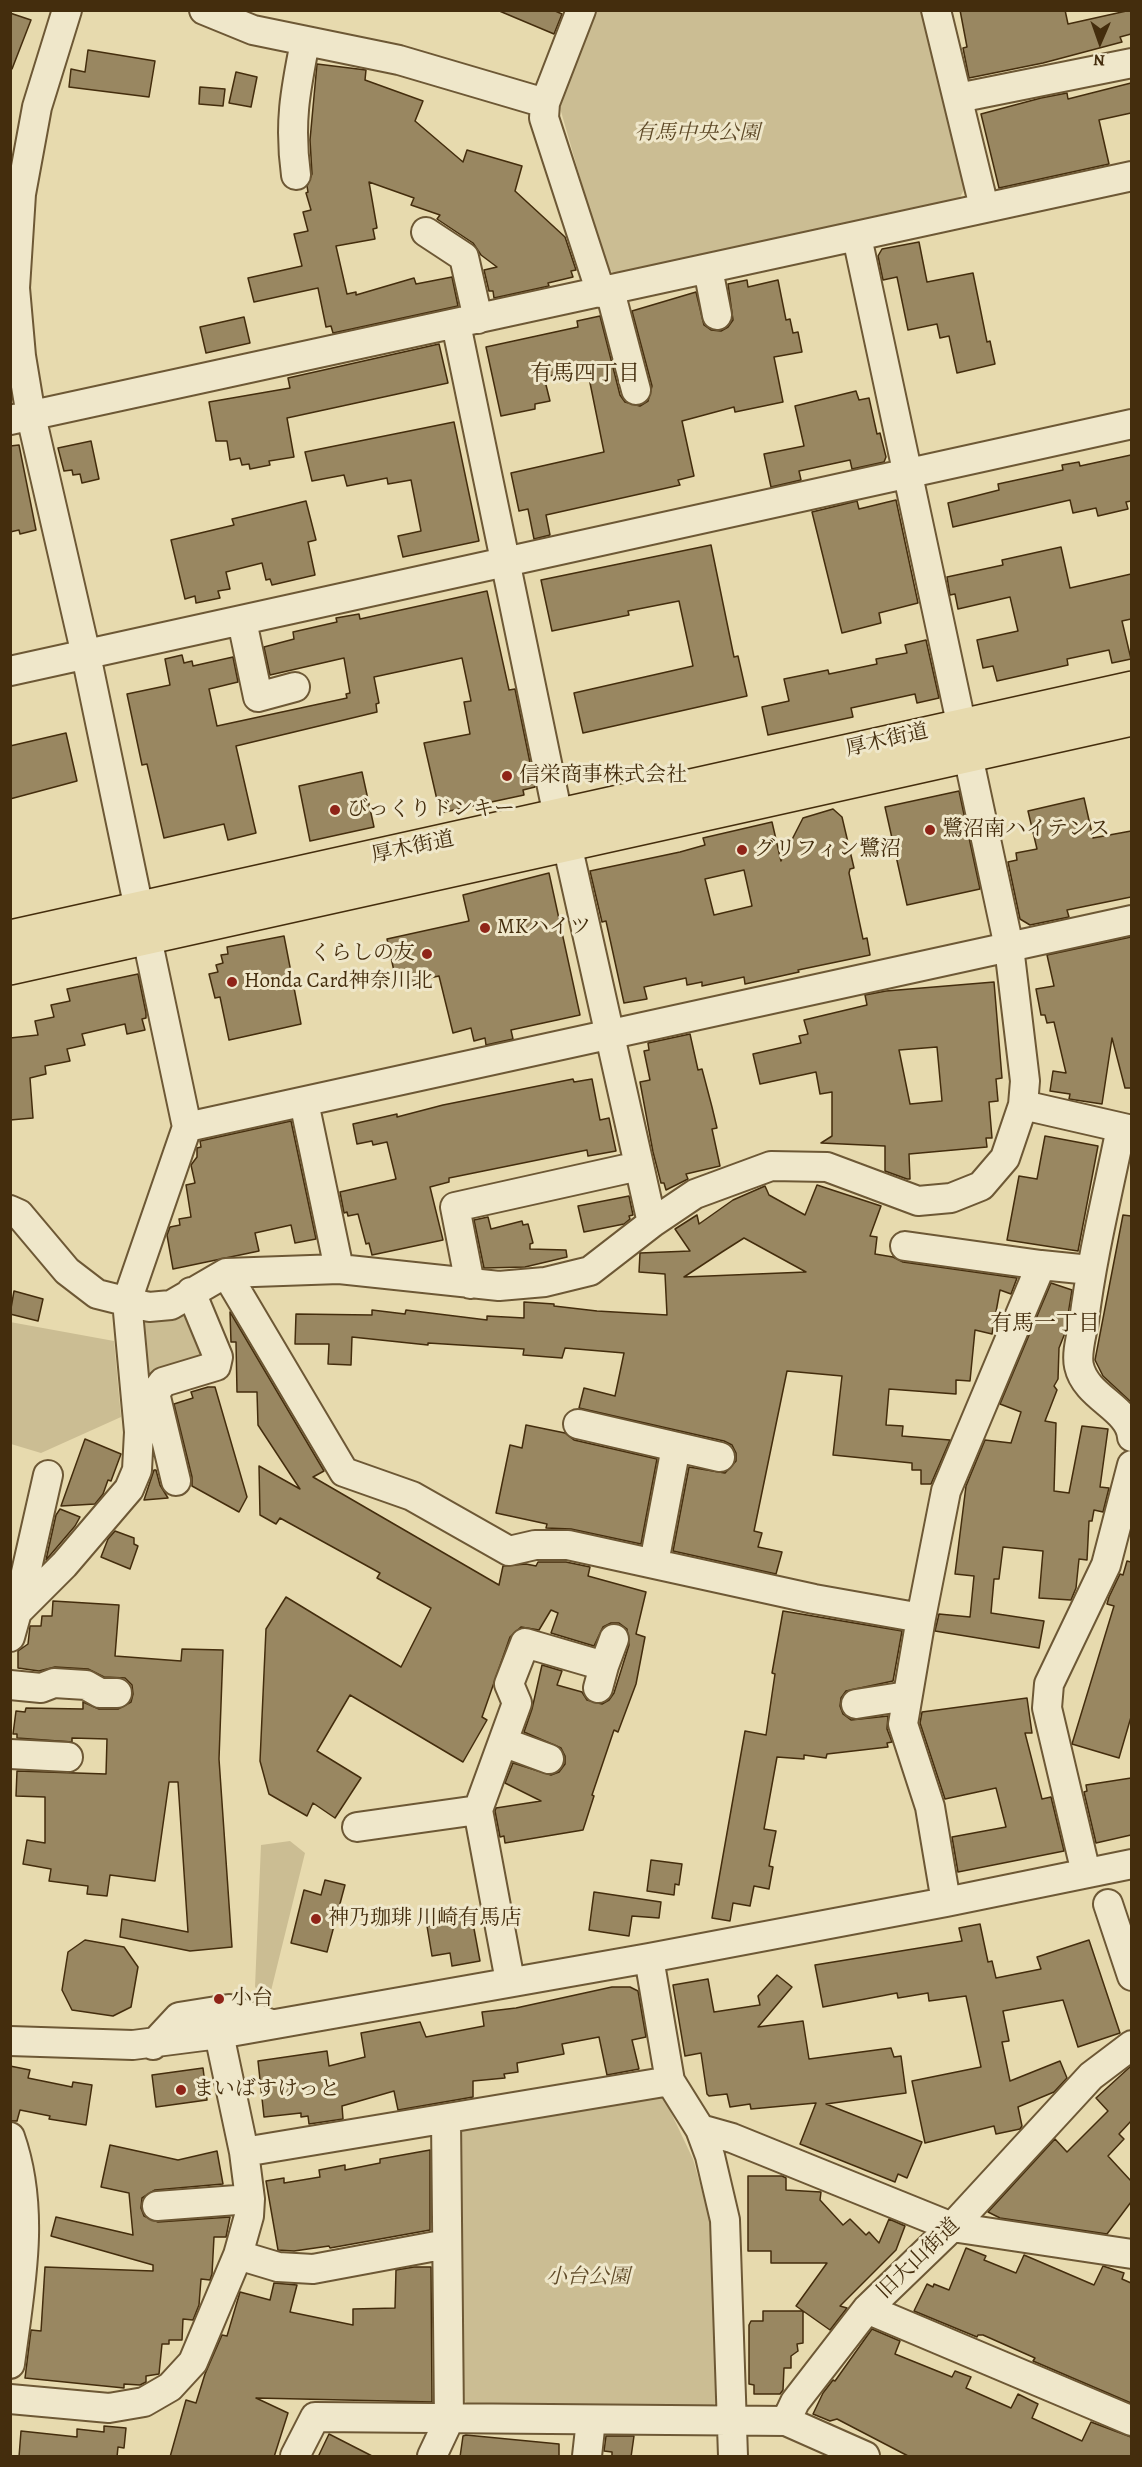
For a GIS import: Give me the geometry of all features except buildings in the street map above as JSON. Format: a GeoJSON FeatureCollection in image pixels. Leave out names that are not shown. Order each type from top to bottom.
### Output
{"type":"FeatureCollection","features":[{"type":"Feature","properties":{"kind":"highway","name":"厚木街道"},"geometry":{"type":"LineString","coordinates":[[10,968],[143,924],[563,830],[830,788],[965,740],[1131,688]]}},
{"type":"Feature","properties":{"kind":"highway","name":"厚木街道"},"geometry":{"type":"LineString","coordinates":[[965,740],[1131,719]]}},
{"type":"Feature","properties":{"kind":"highway","name":"厚木街道"},"geometry":{"type":"LineString","coordinates":[[10,937],[143,924]]}},
{"type":"Feature","properties":{"kind":"street"},"geometry":{"type":"LineString","coordinates":[[14,1624],[129,1489],[137,1470],[139,1432],[126,1301],[187,1127],[86,655],[21,418],[21,356],[15,288],[21,194],[37,107],[67,10]]}},
{"type":"Feature","properties":{"kind":"street"},"geometry":{"type":"LineString","coordinates":[[204,10],[253,30],[399,60],[545,103]]}},
{"type":"Feature","properties":{"kind":"street"},"geometry":{"type":"LineString","coordinates":[[581,10],[545,103],[544,118],[606,292],[636,390]]}},
{"type":"Feature","properties":{"kind":"street"},"geometry":{"type":"LineString","coordinates":[[936,10],[984,207]]}},
{"type":"Feature","properties":{"kind":"street"},"geometry":{"type":"LineString","coordinates":[[296,176],[291,137],[304,42]]}},
{"type":"Feature","properties":{"kind":"street"},"geometry":{"type":"LineString","coordinates":[[958,98],[1131,63]]}},
{"type":"Feature","properties":{"kind":"street"},"geometry":{"type":"LineString","coordinates":[[21,418],[1131,176]]}},
{"type":"Feature","properties":{"kind":"street"},"geometry":{"type":"LineString","coordinates":[[426,232],[464,257],[467,322],[505,563],[652,1223]]}},
{"type":"Feature","properties":{"kind":"street"},"geometry":{"type":"LineString","coordinates":[[10,1210],[19,1214],[67,1271],[97,1294],[149,1307],[171,1305],[226,1273],[339,1269],[499,1286],[545,1282],[590,1271],[652,1223],[695,1194],[771,1166],[827,1167],[918,1201],[951,1198],[981,1186],[1005,1158],[1023,1105],[1025,1081],[1009,947],[857,237]]}},
{"type":"Feature","properties":{"kind":"street"},"geometry":{"type":"LineString","coordinates":[[708,269],[717,315]]}},
{"type":"Feature","properties":{"kind":"street"},"geometry":{"type":"LineString","coordinates":[[10,671],[908,475],[1131,424]]}},
{"type":"Feature","properties":{"kind":"street"},"geometry":{"type":"LineString","coordinates":[[242,621],[258,697],[295,687]]}},
{"type":"Feature","properties":{"kind":"street"},"geometry":{"type":"LineString","coordinates":[[187,1127],[1131,920]]}},
{"type":"Feature","properties":{"kind":"street"},"geometry":{"type":"LineString","coordinates":[[304,1102],[339,1269]]}},
{"type":"Feature","properties":{"kind":"street"},"geometry":{"type":"LineString","coordinates":[[1023,1105],[1126,1129],[1090,1270],[1078,1364],[1086,1385],[1110,1403],[1131,1430],[1131,1437]]}},
{"type":"Feature","properties":{"kind":"street"},"geometry":{"type":"LineString","coordinates":[[470,1284],[455,1207],[639,1166]]}},
{"type":"Feature","properties":{"kind":"street"},"geometry":{"type":"LineString","coordinates":[[905,1246],[1090,1270]]}},
{"type":"Feature","properties":{"kind":"street"},"geometry":{"type":"LineString","coordinates":[[946,1902],[930,1807],[903,1724],[907,1696],[946,1491],[1041,1265]]}},
{"type":"Feature","properties":{"kind":"street"},"geometry":{"type":"LineString","coordinates":[[226,1273],[344,1472],[412,1496],[509,1551],[535,1545],[568,1545],[814,1599],[921,1618]]}},
{"type":"Feature","properties":{"kind":"street"},"geometry":{"type":"LineString","coordinates":[[176,1481],[155,1393],[163,1382],[216,1366],[218,1357],[191,1292]]}},
{"type":"Feature","properties":{"kind":"street"},"geometry":{"type":"LineString","coordinates":[[578,1424],[720,1457]]}},
{"type":"Feature","properties":{"kind":"street"},"geometry":{"type":"LineString","coordinates":[[654,1563],[676,1447]]}},
{"type":"Feature","properties":{"kind":"street"},"geometry":{"type":"LineString","coordinates":[[1086,1874],[1047,1708],[1049,1684],[1106,1565],[1131,1465]]}},
{"type":"Feature","properties":{"kind":"street"},"geometry":{"type":"LineString","coordinates":[[14,1624],[48,1475]]}},
{"type":"Feature","properties":{"kind":"street"},"geometry":{"type":"LineString","coordinates":[[510,1981],[478,1810],[517,1703],[509,1684],[525,1643],[601,1677],[614,1639]]}},
{"type":"Feature","properties":{"kind":"street"},"geometry":{"type":"LineString","coordinates":[[10,1685],[41,1688],[54,1683],[86,1684],[100,1693],[117,1693]]}},
{"type":"Feature","properties":{"kind":"street"},"geometry":{"type":"LineString","coordinates":[[855,1704],[907,1696]]}},
{"type":"Feature","properties":{"kind":"street"},"geometry":{"type":"LineString","coordinates":[[502,1742],[549,1759]]}},
{"type":"Feature","properties":{"kind":"street"},"geometry":{"type":"LineString","coordinates":[[10,1754],[68,1757]]}},
{"type":"Feature","properties":{"kind":"street"},"geometry":{"type":"LineString","coordinates":[[357,1827],[478,1810]]}},
{"type":"Feature","properties":{"kind":"street"},"geometry":{"type":"LineString","coordinates":[[10,2041],[93,2046],[153,2044],[219,2034],[648,1958],[946,1902],[1131,1864]]}},
{"type":"Feature","properties":{"kind":"street"},"geometry":{"type":"LineString","coordinates":[[1108,1904],[1131,1976]]}},
{"type":"Feature","properties":{"kind":"street"},"geometry":{"type":"LineString","coordinates":[[648,1958],[670,2081],[700,2129],[710,2156],[726,2220],[733,2457]]}},
{"type":"Feature","properties":{"kind":"street"},"geometry":{"type":"LineString","coordinates":[[153,2044],[179,2017],[229,2009],[272,2025]]}},
{"type":"Feature","properties":{"kind":"street"},"geometry":{"type":"LineString","coordinates":[[10,2399],[109,2408],[144,2402],[170,2387],[193,2362],[238,2255],[249,2216],[250,2199],[244,2152],[219,2034]]}},
{"type":"Feature","properties":{"kind":"street","name":"旧大山街道"},"geometry":{"type":"LineString","coordinates":[[786,2421],[795,2402],[867,2309],[952,2227],[1091,2076],[1131,2045]]}},
{"type":"Feature","properties":{"kind":"street"},"geometry":{"type":"LineString","coordinates":[[244,2152],[670,2081]]}},
{"type":"Feature","properties":{"kind":"street"},"geometry":{"type":"LineString","coordinates":[[432,2457],[449,2420],[446,2119]]}},
{"type":"Feature","properties":{"kind":"street"},"geometry":{"type":"LineString","coordinates":[[700,2129],[732,2138],[952,2227],[1131,2254]]}},
{"type":"Feature","properties":{"kind":"street"},"geometry":{"type":"LineString","coordinates":[[10,2137],[23,2192],[26,2234],[10,2364]]}},
{"type":"Feature","properties":{"kind":"street"},"geometry":{"type":"LineString","coordinates":[[157,2206],[250,2199]]}},
{"type":"Feature","properties":{"kind":"street"},"geometry":{"type":"LineString","coordinates":[[238,2255],[278,2267],[313,2269],[447,2244]]}},
{"type":"Feature","properties":{"kind":"street"},"geometry":{"type":"LineString","coordinates":[[867,2309],[1131,2421]]}},
{"type":"Feature","properties":{"kind":"street"},"geometry":{"type":"LineString","coordinates":[[295,2457],[315,2417],[449,2420],[733,2419],[786,2421],[865,2457]]}},
{"type":"Feature","properties":{"kind":"street"},"geometry":{"type":"LineString","coordinates":[[587,2457],[591,2420]]}},
{"type":"Feature","properties":{"kind":"green space","name":"有馬中央公園"},"geometry":{"type":"Polygon","coordinates":[[[595,11],[927,11],[966,186],[957,203],[619,276],[606,268],[560,108],[595,11]]]}},
{"type":"Feature","properties":{"kind":"green space"},"geometry":{"type":"Polygon","coordinates":[[[187,1313],[202,1347],[202,1357],[143,1385],[138,1328],[150,1316],[187,1313]]]}},
{"type":"Feature","properties":{"kind":"green space"},"geometry":{"type":"Polygon","coordinates":[[[10,1322],[114,1341],[121,1417],[41,1453],[11,1444],[10,1322]]]}},
{"type":"Feature","properties":{"kind":"green space"},"geometry":{"type":"Polygon","coordinates":[[[290,1841],[305,1853],[269,1999],[255,1987],[261,1845],[290,1841]]]}},
{"type":"Feature","properties":{"kind":"green space","name":"小台公園"},"geometry":{"type":"Polygon","coordinates":[[[650,2092],[665,2100],[693,2159],[711,2223],[718,2401],[706,2411],[473,2410],[464,2400],[460,2130],[650,2092]]]}},
{"type":"Feature","properties":{"kind":"place","name":"信栄商事株式会社"},"geometry":{"type":"Point","coordinates":[507,776]}},
{"type":"Feature","properties":{"kind":"place","name":"びっくりドンキー"},"geometry":{"type":"Point","coordinates":[335,810]}},
{"type":"Feature","properties":{"kind":"place","name":"鷺沼南ハイテンス"},"geometry":{"type":"Point","coordinates":[930,830]}},
{"type":"Feature","properties":{"kind":"place","name":"グリフィン鷺沼"},"geometry":{"type":"Point","coordinates":[742,850]}},
{"type":"Feature","properties":{"kind":"place","name":"MKハイツ"},"geometry":{"type":"Point","coordinates":[485,928]}},
{"type":"Feature","properties":{"kind":"place","name":"くらしの友"},"geometry":{"type":"Point","coordinates":[427,954]}},
{"type":"Feature","properties":{"kind":"place","name":"Honda Card神奈川北"},"geometry":{"type":"Point","coordinates":[232,982]}},
{"type":"Feature","properties":{"kind":"place","name":"神乃珈琲 川崎有馬店"},"geometry":{"type":"Point","coordinates":[316,1919]}},
{"type":"Feature","properties":{"kind":"place","name":"小台"},"geometry":{"type":"Point","coordinates":[219,1999]}},
{"type":"Feature","properties":{"kind":"place","name":"まいばすけっと"},"geometry":{"type":"Point","coordinates":[181,2090]}},
{"type":"Feature","properties":{"kind":"district","name":"有馬四丁目"},"geometry":{"type":"Point","coordinates":[585,375]}},
{"type":"Feature","properties":{"kind":"district","name":"有馬一丁目"},"geometry":{"type":"Point","coordinates":[1045,1325]}}]}
